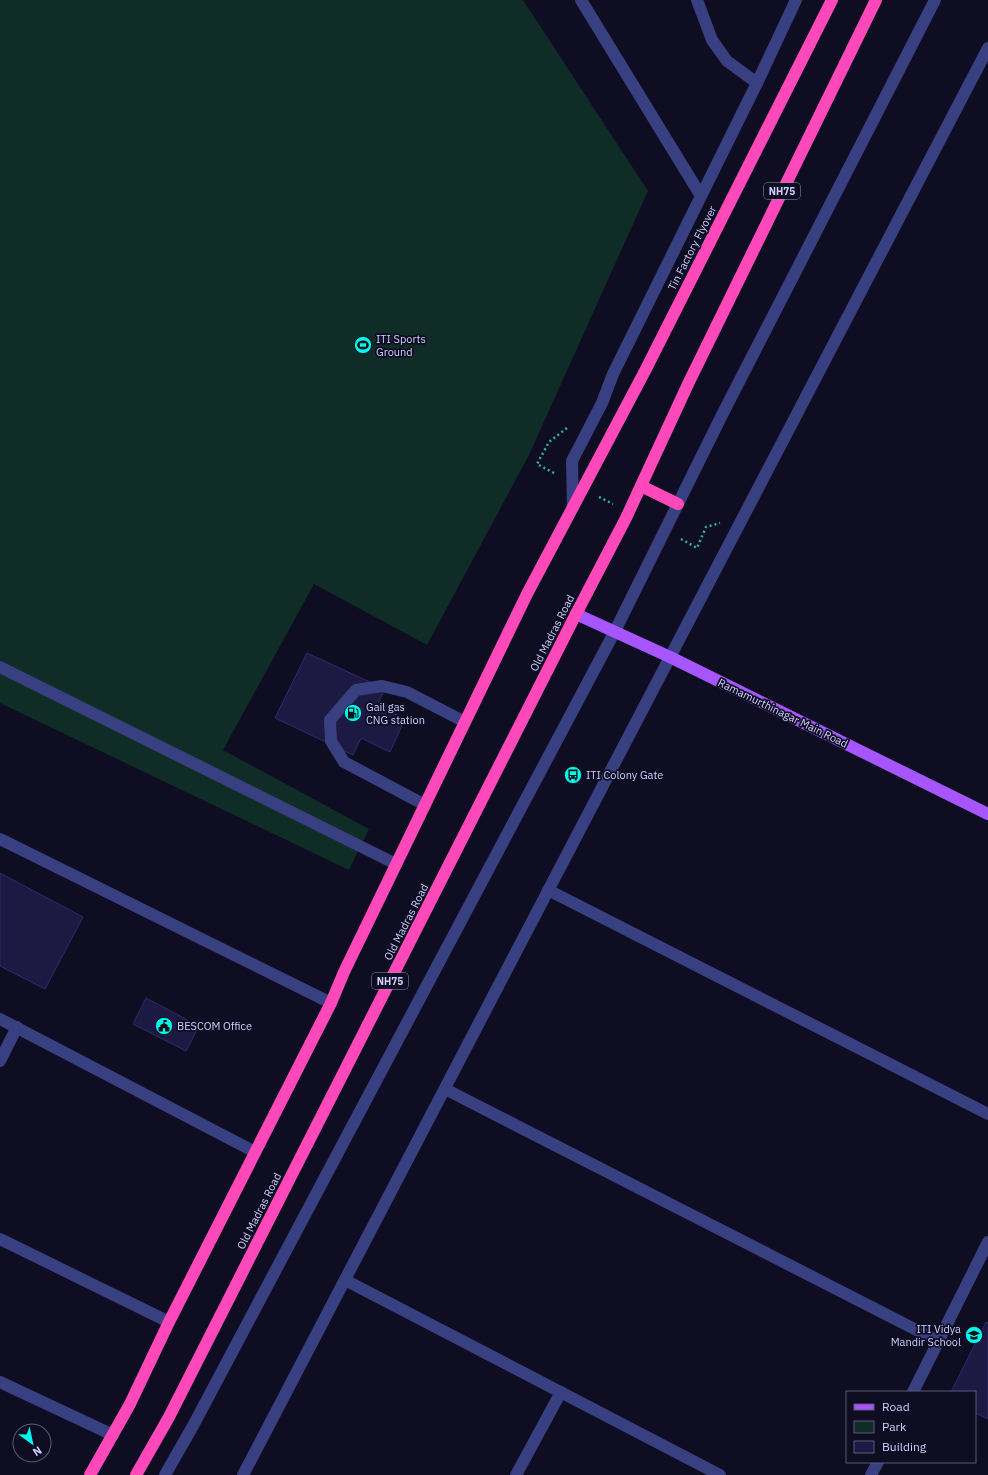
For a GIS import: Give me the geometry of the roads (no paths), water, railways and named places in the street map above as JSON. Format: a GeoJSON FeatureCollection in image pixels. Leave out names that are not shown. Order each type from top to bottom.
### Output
{"type":"FeatureCollection","features":[{"type":"Feature","properties":{"kind":"highway","name":"Tin Factory Flyover"},"geometry":{"type":"LineString","coordinates":[[573,507],[650,362],[832,0]]}},
{"type":"Feature","properties":{"kind":"highway","name":"NH75"},"geometry":{"type":"LineString","coordinates":[[641,486],[689,382],[876,0]]}},
{"type":"Feature","properties":{"kind":"highway"},"geometry":{"type":"LineString","coordinates":[[641,486],[678,504]]}},
{"type":"Feature","properties":{"kind":"highway","name":"Old Madras Road"},"geometry":{"type":"LineString","coordinates":[[136,1475],[169,1417],[641,486]]}},
{"type":"Feature","properties":{"kind":"highway"},"geometry":{"type":"LineString","coordinates":[[90,1475],[130,1404],[169,1322],[331,1003],[344,972],[527,594],[573,507]]}},
{"type":"Feature","properties":{"kind":"main road","name":"Ramamurthinagar Main Road"},"geometry":{"type":"LineString","coordinates":[[576,614],[670,657],[988,814]]}},
{"type":"Feature","properties":{"kind":"street"},"geometry":{"type":"LineString","coordinates":[[581,0],[701,196]]}},
{"type":"Feature","properties":{"kind":"street"},"geometry":{"type":"LineString","coordinates":[[698,0],[712,40],[727,61],[757,83]]}},
{"type":"Feature","properties":{"kind":"street"},"geometry":{"type":"LineString","coordinates":[[573,507],[572,461],[602,403],[613,374],[757,83],[796,0]]}},
{"type":"Feature","properties":{"kind":"street"},"geometry":{"type":"LineString","coordinates":[[165,1475],[194,1424],[615,632],[722,415],[935,0]]}},
{"type":"Feature","properties":{"kind":"street"},"geometry":{"type":"LineString","coordinates":[[243,1475],[988,48]]}},
{"type":"Feature","properties":{"kind":"street"},"geometry":{"type":"LineString","coordinates":[[0,667],[396,864]]}},
{"type":"Feature","properties":{"kind":"street"},"geometry":{"type":"LineString","coordinates":[[425,805],[344,762],[331,741],[330,720],[356,690],[382,686],[407,692],[465,722]]}},
{"type":"Feature","properties":{"kind":"street"},"geometry":{"type":"LineString","coordinates":[[0,839],[331,1003]]}},
{"type":"Feature","properties":{"kind":"street"},"geometry":{"type":"LineString","coordinates":[[548,890],[988,1114]]}},
{"type":"Feature","properties":{"kind":"street"},"geometry":{"type":"LineString","coordinates":[[0,1019],[255,1152]]}},
{"type":"Feature","properties":{"kind":"street"},"geometry":{"type":"LineString","coordinates":[[0,1061],[17,1027]]}},
{"type":"Feature","properties":{"kind":"street"},"geometry":{"type":"LineString","coordinates":[[445,1088],[938,1341]]}},
{"type":"Feature","properties":{"kind":"street"},"geometry":{"type":"LineString","coordinates":[[0,1239],[169,1322]]}},
{"type":"Feature","properties":{"kind":"street"},"geometry":{"type":"LineString","coordinates":[[913,1391],[988,1242]]}},
{"type":"Feature","properties":{"kind":"street"},"geometry":{"type":"LineString","coordinates":[[345,1280],[720,1475]]}},
{"type":"Feature","properties":{"kind":"street"},"geometry":{"type":"LineString","coordinates":[[0,1382],[113,1435]]}},
{"type":"Feature","properties":{"kind":"street"},"geometry":{"type":"LineString","coordinates":[[516,1475],[561,1392]]}},
{"type":"Feature","properties":{"kind":"street"},"geometry":{"type":"LineString","coordinates":[[871,1475],[877,1463]]}},
{"type":"Feature","properties":{"kind":"place","name":"ITI Sports Ground"},"geometry":{"type":"Point","coordinates":[363,345]}},
{"type":"Feature","properties":{"kind":"place","name":"Gail gas CNG station"},"geometry":{"type":"Point","coordinates":[353,713]}},
{"type":"Feature","properties":{"kind":"place","name":"ITI Colony Gate"},"geometry":{"type":"Point","coordinates":[573,775]}},
{"type":"Feature","properties":{"kind":"place","name":"BESCOM Office"},"geometry":{"type":"Point","coordinates":[164,1026]}},
{"type":"Feature","properties":{"kind":"place","name":"ITI Vidya Mandir School"},"geometry":{"type":"Point","coordinates":[974,1335]}}]}
